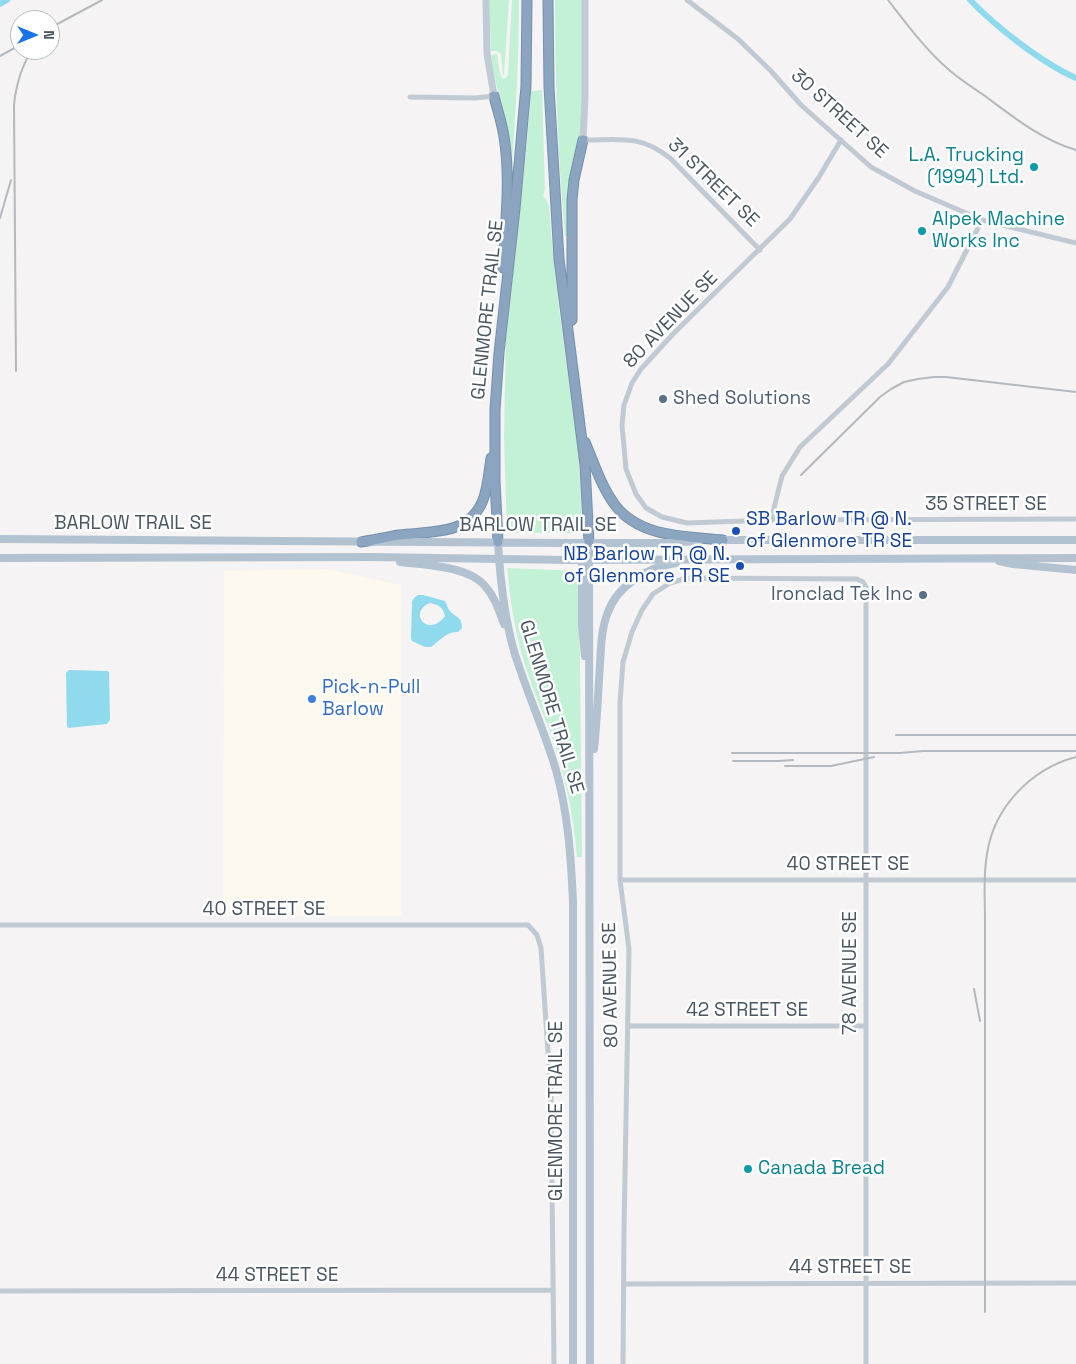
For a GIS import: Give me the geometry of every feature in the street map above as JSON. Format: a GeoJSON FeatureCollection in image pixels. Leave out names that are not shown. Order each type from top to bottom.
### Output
{"type":"FeatureCollection","features":[{"type":"Feature","properties":{"kind":"highway","name":"GLENMORE TRAIL SE"},"geometry":{"type":"LineString","coordinates":[[498,542],[494,433],[499,353],[526,86],[527,0]]}},
{"type":"Feature","properties":{"kind":"highway"},"geometry":{"type":"LineString","coordinates":[[548,0],[549,87],[560,259],[585,465],[589,542]]}},
{"type":"Feature","properties":{"kind":"highway"},"geometry":{"type":"LineString","coordinates":[[494,96],[504,137],[507,174],[499,353]]}},
{"type":"Feature","properties":{"kind":"highway"},"geometry":{"type":"LineString","coordinates":[[573,365],[571,207],[574,180],[583,140]]}},
{"type":"Feature","properties":{"kind":"highway"},"geometry":{"type":"LineString","coordinates":[[581,430],[604,486],[616,506],[634,522],[666,534],[723,540]]}},
{"type":"Feature","properties":{"kind":"highway"},"geometry":{"type":"LineString","coordinates":[[361,542],[400,535],[451,530],[470,518],[483,500],[494,433]]}},
{"type":"Feature","properties":{"kind":"main road","name":"BARLOW TRAIL SE"},"geometry":{"type":"LineString","coordinates":[[0,539],[666,543],[723,540],[1076,540]]}},
{"type":"Feature","properties":{"kind":"main road"},"geometry":{"type":"LineString","coordinates":[[0,543],[18,539]]}},
{"type":"Feature","properties":{"kind":"main road","name":"GLENMORE TRAIL SE"},"geometry":{"type":"LineString","coordinates":[[498,542],[508,625],[514,651],[556,771],[571,851],[574,902],[573,1364]]}},
{"type":"Feature","properties":{"kind":"main road"},"geometry":{"type":"LineString","coordinates":[[565,542],[586,560]]}},
{"type":"Feature","properties":{"kind":"main road"},"geometry":{"type":"LineString","coordinates":[[586,560],[589,542]]}},
{"type":"Feature","properties":{"kind":"main road","name":"BARLOW TRAIL SE"},"geometry":{"type":"LineString","coordinates":[[0,558],[371,557],[586,560],[1076,558]]}},
{"type":"Feature","properties":{"kind":"main road"},"geometry":{"type":"LineString","coordinates":[[371,557],[457,570],[468,573],[478,579],[486,586],[498,606],[514,651]]}},
{"type":"Feature","properties":{"kind":"main road"},"geometry":{"type":"LineString","coordinates":[[983,558],[1013,564],[1076,570]]}},
{"type":"Feature","properties":{"kind":"main road"},"geometry":{"type":"LineString","coordinates":[[590,776],[595,748],[602,640],[608,612],[617,596],[638,577],[658,567],[703,559]]}},
{"type":"Feature","properties":{"kind":"main road","name":"GLENMORE TRAIL SE"},"geometry":{"type":"LineString","coordinates":[[586,560],[582,625],[590,698],[590,1364]]}},
{"type":"Feature","properties":{"kind":"street"},"geometry":{"type":"LineString","coordinates":[[410,97],[475,98],[494,96],[487,54],[486,0]]}},
{"type":"Feature","properties":{"kind":"street"},"geometry":{"type":"LineString","coordinates":[[583,140],[585,0]]}},
{"type":"Feature","properties":{"kind":"street","name":"30 STREET SE"},"geometry":{"type":"LineString","coordinates":[[687,0],[738,39],[770,70],[801,105],[872,168],[915,191],[982,220],[1076,243]]}},
{"type":"Feature","properties":{"kind":"street","name":"31 STREET SE"},"geometry":{"type":"LineString","coordinates":[[583,140],[626,139],[640,141],[660,150],[760,250]]}},
{"type":"Feature","properties":{"kind":"street","name":"80 AVENUE SE"},"geometry":{"type":"LineString","coordinates":[[687,523],[662,517],[646,508],[636,494],[626,469],[622,424],[624,405],[632,383],[641,369],[673,334],[790,219],[842,140]]}},
{"type":"Feature","properties":{"kind":"street"},"geometry":{"type":"LineString","coordinates":[[771,520],[782,476],[800,447],[888,364],[948,287],[982,220]]}},
{"type":"Feature","properties":{"kind":"street","name":"35 STREET SE"},"geometry":{"type":"LineString","coordinates":[[687,523],[771,520],[1076,519]]}},
{"type":"Feature","properties":{"kind":"street","name":"80 AVENUE SE"},"geometry":{"type":"LineString","coordinates":[[623,1364],[629,949],[620,880],[620,702],[623,662],[632,632],[642,610],[653,594],[670,582],[687,578],[857,579],[863,582]]}},
{"type":"Feature","properties":{"kind":"street","name":"78 AVENUE SE"},"geometry":{"type":"LineString","coordinates":[[863,582],[866,587],[866,1364]]}},
{"type":"Feature","properties":{"kind":"street","name":"40 STREET SE"},"geometry":{"type":"LineString","coordinates":[[620,880],[1076,880]]}},
{"type":"Feature","properties":{"kind":"street","name":"40 STREET SE"},"geometry":{"type":"LineString","coordinates":[[0,925],[528,925],[538,935],[541,948],[551,1087],[553,1290]]}},
{"type":"Feature","properties":{"kind":"street","name":"42 STREET SE"},"geometry":{"type":"LineString","coordinates":[[628,1026],[865,1026]]}},
{"type":"Feature","properties":{"kind":"street","name":"44 STREET SE"},"geometry":{"type":"LineString","coordinates":[[624,1284],[1076,1283]]}},
{"type":"Feature","properties":{"kind":"street"},"geometry":{"type":"LineString","coordinates":[[553,1290],[554,1364]]}},
{"type":"Feature","properties":{"kind":"street","name":"44 STREET SE"},"geometry":{"type":"LineString","coordinates":[[0,1291],[553,1290]]}},
{"type":"Feature","properties":{"kind":"shaded area","name":"Pick-n-Pull Barlow"},"geometry":{"type":"Polygon","coordinates":[[[326,569],[401,585],[401,916],[223,916],[224,571],[326,569]]]}},
{"type":"Feature","properties":{"kind":"green space"},"geometry":{"type":"Polygon","coordinates":[[[489,0],[509,0],[504,75],[501,54],[497,51],[491,51],[489,0]]]}},
{"type":"Feature","properties":{"kind":"green space"},"geometry":{"type":"Polygon","coordinates":[[[512,0],[519,0],[512,164],[509,163],[505,121],[491,55],[497,54],[500,74],[503,79],[506,78],[508,74],[512,0]]]}},
{"type":"Feature","properties":{"kind":"green space"},"geometry":{"type":"Polygon","coordinates":[[[555,0],[582,0],[582,105],[580,137],[568,200],[567,236],[565,236],[556,89],[555,0]]]}},
{"type":"Feature","properties":{"kind":"green space"},"geometry":{"type":"Polygon","coordinates":[[[542,90],[545,189],[543,196],[549,206],[560,316],[579,457],[581,533],[507,533],[504,436],[506,338],[531,91],[542,90]]]}},
{"type":"Feature","properties":{"kind":"green space"},"geometry":{"type":"Polygon","coordinates":[[[507,568],[579,571],[582,857],[577,857],[571,811],[557,752],[519,644],[507,568]]]}},
{"type":"Feature","properties":{"kind":"water"},"geometry":{"type":"Polygon","coordinates":[[[418,595],[423,595],[445,601],[450,611],[460,620],[462,628],[458,632],[450,633],[431,647],[425,647],[412,641],[412,602],[418,595]],[[430,603],[423,607],[420,617],[422,622],[432,625],[439,622],[445,616],[442,608],[430,603]]]}},
{"type":"Feature","properties":{"kind":"water"},"geometry":{"type":"Polygon","coordinates":[[[69,670],[109,672],[110,720],[107,724],[68,728],[66,673],[69,670]]]}},
{"type":"Feature","properties":{"kind":"waterway"},"geometry":{"type":"LineString","coordinates":[[0,4],[7,0]]}},
{"type":"Feature","properties":{"kind":"waterway"},"geometry":{"type":"LineString","coordinates":[[970,0],[1020,44],[1076,78]]}},
{"type":"Feature","properties":{"kind":"railway"},"geometry":{"type":"LineString","coordinates":[[60,23],[102,0]]}},
{"type":"Feature","properties":{"kind":"railway"},"geometry":{"type":"LineString","coordinates":[[888,0],[924,44],[957,76],[1028,127],[1063,146],[1076,150]]}},
{"type":"Feature","properties":{"kind":"railway"},"geometry":{"type":"LineString","coordinates":[[0,56],[10,50]]}},
{"type":"Feature","properties":{"kind":"railway"},"geometry":{"type":"LineString","coordinates":[[16,371],[14,105],[16,90],[27,60]]}},
{"type":"Feature","properties":{"kind":"railway"},"geometry":{"type":"LineString","coordinates":[[0,218],[11,180]]}},
{"type":"Feature","properties":{"kind":"railway"},"geometry":{"type":"LineString","coordinates":[[801,475],[880,397],[904,382],[946,377],[1076,392]]}},
{"type":"Feature","properties":{"kind":"railway"},"geometry":{"type":"LineString","coordinates":[[896,735],[1076,735]]}},
{"type":"Feature","properties":{"kind":"railway"},"geometry":{"type":"LineString","coordinates":[[732,753],[1076,751]]}},
{"type":"Feature","properties":{"kind":"railway"},"geometry":{"type":"LineString","coordinates":[[785,766],[831,766],[874,757]]}},
{"type":"Feature","properties":{"kind":"railway"},"geometry":{"type":"LineString","coordinates":[[985,1312],[984,887],[987,854],[991,837],[998,821],[1006,806],[1017,792],[1044,771],[1076,757]]}},
{"type":"Feature","properties":{"kind":"railway"},"geometry":{"type":"LineString","coordinates":[[733,761],[793,760]]}},
{"type":"Feature","properties":{"kind":"railway"},"geometry":{"type":"LineString","coordinates":[[974,989],[980,1021]]}},
{"type":"Feature","properties":{"kind":"place","name":"L.A. Trucking (1994) Ltd."},"geometry":{"type":"Point","coordinates":[1034,167]}},
{"type":"Feature","properties":{"kind":"place","name":"Alpek Machine Works Inc"},"geometry":{"type":"Point","coordinates":[922,231]}},
{"type":"Feature","properties":{"kind":"place","name":"Shed Solutions"},"geometry":{"type":"Point","coordinates":[663,399]}},
{"type":"Feature","properties":{"kind":"place","name":"SB Barlow TR @ N. of Glenmore TR SE"},"geometry":{"type":"Point","coordinates":[736,531]}},
{"type":"Feature","properties":{"kind":"place","name":"NB Barlow TR @ N. of Glenmore TR SE"},"geometry":{"type":"Point","coordinates":[740,566]}},
{"type":"Feature","properties":{"kind":"place","name":"Ironclad Tek Inc"},"geometry":{"type":"Point","coordinates":[923,595]}},
{"type":"Feature","properties":{"kind":"place","name":"Pick-n-Pull Barlow"},"geometry":{"type":"Point","coordinates":[312,699]}},
{"type":"Feature","properties":{"kind":"place","name":"Canada Bread"},"geometry":{"type":"Point","coordinates":[748,1169]}}]}
